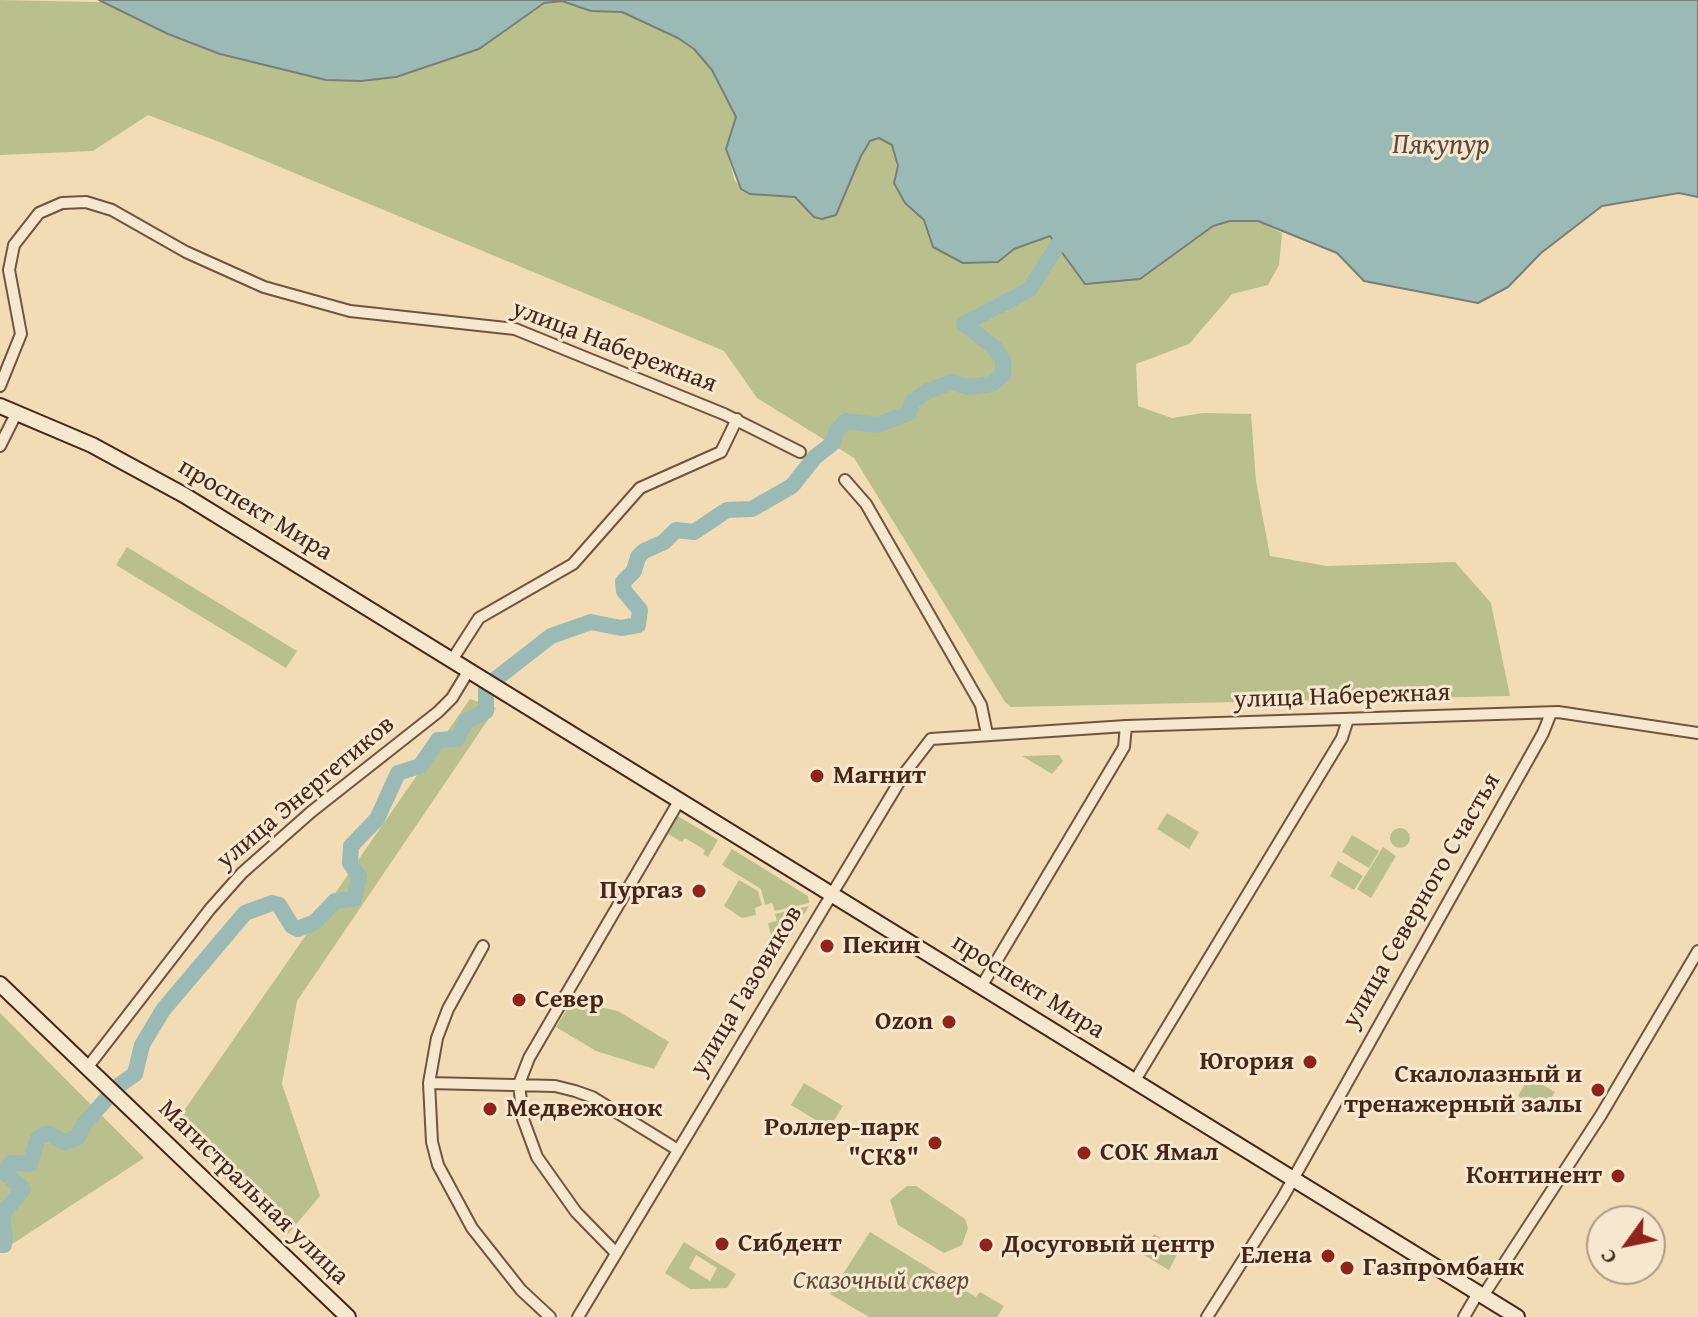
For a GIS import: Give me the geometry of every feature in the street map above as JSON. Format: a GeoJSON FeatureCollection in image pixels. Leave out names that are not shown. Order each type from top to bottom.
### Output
{"type":"FeatureCollection","features":[{"type":"Feature","properties":{"kind":"main road","name":"проспект Мира"},"geometry":{"type":"LineString","coordinates":[[0,406],[92,445],[171,488],[1517,1317]]}},
{"type":"Feature","properties":{"kind":"main road"},"geometry":{"type":"LineString","coordinates":[[0,984],[87,1068]]}},
{"type":"Feature","properties":{"kind":"main road","name":"Магистральная улица"},"geometry":{"type":"LineString","coordinates":[[87,1068],[348,1317]]}},
{"type":"Feature","properties":{"kind":"street","name":"улица Набережная"},"geometry":{"type":"LineString","coordinates":[[0,386],[21,334],[9,270],[14,245],[39,213],[62,203],[86,202],[112,210],[236,276],[287,295],[350,311],[515,329],[737,419],[800,452]]}},
{"type":"Feature","properties":{"kind":"street"},"geometry":{"type":"LineString","coordinates":[[0,446],[17,412]]}},
{"type":"Feature","properties":{"kind":"street"},"geometry":{"type":"LineString","coordinates":[[452,660],[479,618],[573,564],[633,493],[721,452],[737,419]]}},
{"type":"Feature","properties":{"kind":"street"},"geometry":{"type":"LineString","coordinates":[[845,480],[866,504],[981,705],[987,734]]}},
{"type":"Feature","properties":{"kind":"street","name":"улица Энергетиков"},"geometry":{"type":"LineString","coordinates":[[87,1068],[210,909],[242,873],[311,812],[438,712],[472,672]]}},
{"type":"Feature","properties":{"kind":"street","name":"улица Набережная"},"geometry":{"type":"LineString","coordinates":[[831,894],[924,743],[940,736],[1126,726],[1551,713],[1698,733]]}},
{"type":"Feature","properties":{"kind":"street","name":"улица Северного Счастья"},"geometry":{"type":"LineString","coordinates":[[1207,1317],[1293,1178],[1543,733],[1551,713]]}},
{"type":"Feature","properties":{"kind":"street"},"geometry":{"type":"LineString","coordinates":[[1134,1082],[1342,738],[1348,719]]}},
{"type":"Feature","properties":{"kind":"street"},"geometry":{"type":"LineString","coordinates":[[981,987],[1122,750],[1126,726]]}},
{"type":"Feature","properties":{"kind":"street"},"geometry":{"type":"LineString","coordinates":[[616,1253],[576,1212],[537,1157],[523,1119],[519,1084],[529,1058],[679,801]]}},
{"type":"Feature","properties":{"kind":"street","name":"улица Газовиков"},"geometry":{"type":"LineString","coordinates":[[578,1317],[831,894]]}},
{"type":"Feature","properties":{"kind":"street"},"geometry":{"type":"LineString","coordinates":[[483,946],[443,1021],[429,1083],[432,1142],[453,1197],[488,1250],[550,1317]]}},
{"type":"Feature","properties":{"kind":"street"},"geometry":{"type":"LineString","coordinates":[[1464,1317],[1601,1115],[1698,951]]}},
{"type":"Feature","properties":{"kind":"street"},"geometry":{"type":"LineString","coordinates":[[429,1083],[555,1086],[592,1097],[678,1150]]}},
{"type":"Feature","properties":{"kind":"green space"},"geometry":{"type":"Polygon","coordinates":[[[0,0],[531,11],[544,3],[562,1],[591,11],[622,12],[678,38],[694,49],[712,70],[736,117],[726,149],[735,181],[750,194],[795,197],[814,217],[822,219],[836,215],[861,156],[870,141],[879,138],[892,145],[905,203],[924,220],[933,247],[998,262],[1014,249],[1050,235],[1085,284],[1140,279],[1213,226],[1230,221],[1258,221],[1282,233],[1279,265],[1268,285],[1232,294],[1189,344],[1136,364],[1138,406],[1172,418],[1203,413],[1251,414],[1256,481],[1270,556],[1327,566],[1455,562],[1491,603],[1510,696],[1011,707],[1005,702],[854,458],[757,398],[724,351],[148,115],[93,151],[0,155],[0,0]]]}},
{"type":"Feature","properties":{"kind":"green space"},"geometry":{"type":"Polygon","coordinates":[[[127,547],[297,651],[286,668],[116,565],[127,547]]]}},
{"type":"Feature","properties":{"kind":"green space"},"geometry":{"type":"Polygon","coordinates":[[[470,699],[496,708],[297,1001],[282,1084],[320,1196],[288,1234],[281,1233],[172,1128],[470,699]]]}},
{"type":"Feature","properties":{"kind":"green space"},"geometry":{"type":"Polygon","coordinates":[[[1059,755],[1063,761],[1052,774],[1022,756],[1059,755]]]}},
{"type":"Feature","properties":{"kind":"green space"},"geometry":{"type":"Polygon","coordinates":[[[1167,813],[1199,832],[1189,849],[1157,829],[1167,813]]]}},
{"type":"Feature","properties":{"kind":"green space"},"geometry":{"type":"Polygon","coordinates":[[[676,815],[718,840],[708,857],[703,854],[705,850],[685,838],[682,842],[668,834],[676,815]]]}},
{"type":"Feature","properties":{"kind":"green space"},"geometry":{"type":"Polygon","coordinates":[[[1400,828],[1407,831],[1410,838],[1407,845],[1400,848],[1393,845],[1390,838],[1393,831],[1400,828]]]}},
{"type":"Feature","properties":{"kind":"green space"},"geometry":{"type":"Polygon","coordinates":[[[1352,835],[1379,851],[1369,868],[1342,852],[1352,835]]]}},
{"type":"Feature","properties":{"kind":"green space"},"geometry":{"type":"Polygon","coordinates":[[[1383,847],[1396,856],[1371,898],[1357,889],[1383,847]]]}},
{"type":"Feature","properties":{"kind":"green space"},"geometry":{"type":"Polygon","coordinates":[[[732,849],[808,896],[809,903],[775,911],[772,903],[765,905],[761,889],[722,865],[732,849]]]}},
{"type":"Feature","properties":{"kind":"green space"},"geometry":{"type":"Polygon","coordinates":[[[1338,861],[1363,876],[1354,890],[1330,876],[1338,861]]]}},
{"type":"Feature","properties":{"kind":"green space"},"geometry":{"type":"Polygon","coordinates":[[[739,880],[758,891],[762,905],[755,908],[756,915],[742,918],[724,906],[739,880]]]}},
{"type":"Feature","properties":{"kind":"green space"},"geometry":{"type":"Polygon","coordinates":[[[809,906],[787,943],[779,945],[776,957],[768,923],[777,921],[775,914],[809,906]]]}},
{"type":"Feature","properties":{"kind":"green space"},"geometry":{"type":"Polygon","coordinates":[[[575,1002],[618,1011],[669,1042],[654,1069],[596,1051],[556,1027],[575,1002]]]}},
{"type":"Feature","properties":{"kind":"green space"},"geometry":{"type":"Polygon","coordinates":[[[0,1013],[144,1158],[0,1252],[0,1013]]]}},
{"type":"Feature","properties":{"kind":"green space"},"geometry":{"type":"Polygon","coordinates":[[[1529,1077],[1555,1092],[1543,1111],[1518,1096],[1529,1077]]]}},
{"type":"Feature","properties":{"kind":"green space"},"geometry":{"type":"Polygon","coordinates":[[[804,1083],[843,1106],[829,1128],[791,1105],[804,1083]]]}},
{"type":"Feature","properties":{"kind":"green space"},"geometry":{"type":"Polygon","coordinates":[[[907,1186],[916,1186],[965,1219],[968,1228],[962,1245],[944,1253],[898,1225],[890,1200],[907,1186]]]}},
{"type":"Feature","properties":{"kind":"green space","name":"Сказочный сквер"},"geometry":{"type":"Polygon","coordinates":[[[870,1232],[976,1297],[980,1292],[1004,1306],[997,1317],[869,1317],[830,1294],[870,1232]]]}},
{"type":"Feature","properties":{"kind":"green space"},"geometry":{"type":"Polygon","coordinates":[[[1154,1234],[1180,1249],[1169,1270],[1142,1254],[1154,1234]]]}},
{"type":"Feature","properties":{"kind":"green space"},"geometry":{"type":"Polygon","coordinates":[[[684,1242],[736,1274],[727,1288],[690,1289],[665,1273],[684,1242]],[[696,1255],[689,1268],[710,1281],[717,1268],[696,1255]]]}},
{"type":"Feature","properties":{"kind":"water","name":"Пякупур"},"geometry":{"type":"Polygon","coordinates":[[[99,0],[1698,0],[1698,197],[1679,193],[1602,206],[1541,253],[1508,287],[1478,303],[1364,281],[1337,253],[1258,221],[1230,221],[1213,226],[1140,279],[1085,284],[1050,236],[1014,249],[998,262],[963,263],[933,247],[924,220],[905,203],[894,183],[898,166],[892,145],[879,138],[870,141],[861,156],[836,215],[822,219],[814,217],[795,197],[750,194],[741,189],[726,149],[736,117],[712,70],[694,49],[678,38],[622,12],[591,11],[562,1],[544,3],[479,49],[396,77],[361,81],[326,80],[220,54],[168,34],[99,0]]]}},
{"type":"Feature","properties":{"kind":"waterway"},"geometry":{"type":"LineString","coordinates":[[0,1245],[4,1245],[5,1237],[2,1215],[23,1189],[5,1173],[11,1163],[30,1164],[38,1138],[48,1133],[64,1142],[77,1138],[85,1123],[118,1086],[135,1074],[142,1045],[163,1010],[245,913],[272,903],[279,905],[292,926],[298,929],[315,922],[335,901],[354,899],[359,876],[350,863],[351,846],[377,819],[398,773],[420,766],[438,740],[457,739],[466,721],[486,711],[486,689],[492,682],[551,636],[591,622],[621,628],[638,625],[640,610],[624,591],[623,582],[634,571],[638,557],[644,551],[664,542],[676,530],[694,532],[727,510],[752,509],[792,486],[815,457],[833,443],[837,430],[846,421],[877,425],[909,413],[912,402],[928,391],[952,382],[967,387],[992,384],[1003,375],[1003,360],[995,348],[964,324],[1029,290],[1068,229]]}},
{"type":"Feature","properties":{"kind":"place","name":"Магнит"},"geometry":{"type":"Point","coordinates":[817,776]}},
{"type":"Feature","properties":{"kind":"place","name":"Пургаз"},"geometry":{"type":"Point","coordinates":[699,891]}},
{"type":"Feature","properties":{"kind":"place","name":"Пекин"},"geometry":{"type":"Point","coordinates":[827,946]}},
{"type":"Feature","properties":{"kind":"place","name":"Север"},"geometry":{"type":"Point","coordinates":[519,1000]}},
{"type":"Feature","properties":{"kind":"place","name":"Ozon"},"geometry":{"type":"Point","coordinates":[949,1022]}},
{"type":"Feature","properties":{"kind":"place","name":"Югория"},"geometry":{"type":"Point","coordinates":[1310,1062]}},
{"type":"Feature","properties":{"kind":"place","name":"Скалолазный и тренажерный залы"},"geometry":{"type":"Point","coordinates":[1598,1090]}},
{"type":"Feature","properties":{"kind":"place","name":"Медвежонок"},"geometry":{"type":"Point","coordinates":[490,1109]}},
{"type":"Feature","properties":{"kind":"place","name":"Роллер-парк \"СК8\""},"geometry":{"type":"Point","coordinates":[935,1143]}},
{"type":"Feature","properties":{"kind":"place","name":"СОК Ямал"},"geometry":{"type":"Point","coordinates":[1084,1153]}},
{"type":"Feature","properties":{"kind":"place","name":"Континент"},"geometry":{"type":"Point","coordinates":[1618,1176]}},
{"type":"Feature","properties":{"kind":"place","name":"Сибдент"},"geometry":{"type":"Point","coordinates":[722,1244]}},
{"type":"Feature","properties":{"kind":"place","name":"Досуговый центр"},"geometry":{"type":"Point","coordinates":[986,1245]}},
{"type":"Feature","properties":{"kind":"place","name":"Елена"},"geometry":{"type":"Point","coordinates":[1328,1256]}},
{"type":"Feature","properties":{"kind":"place","name":"Газпромбанк"},"geometry":{"type":"Point","coordinates":[1347,1268]}}]}
